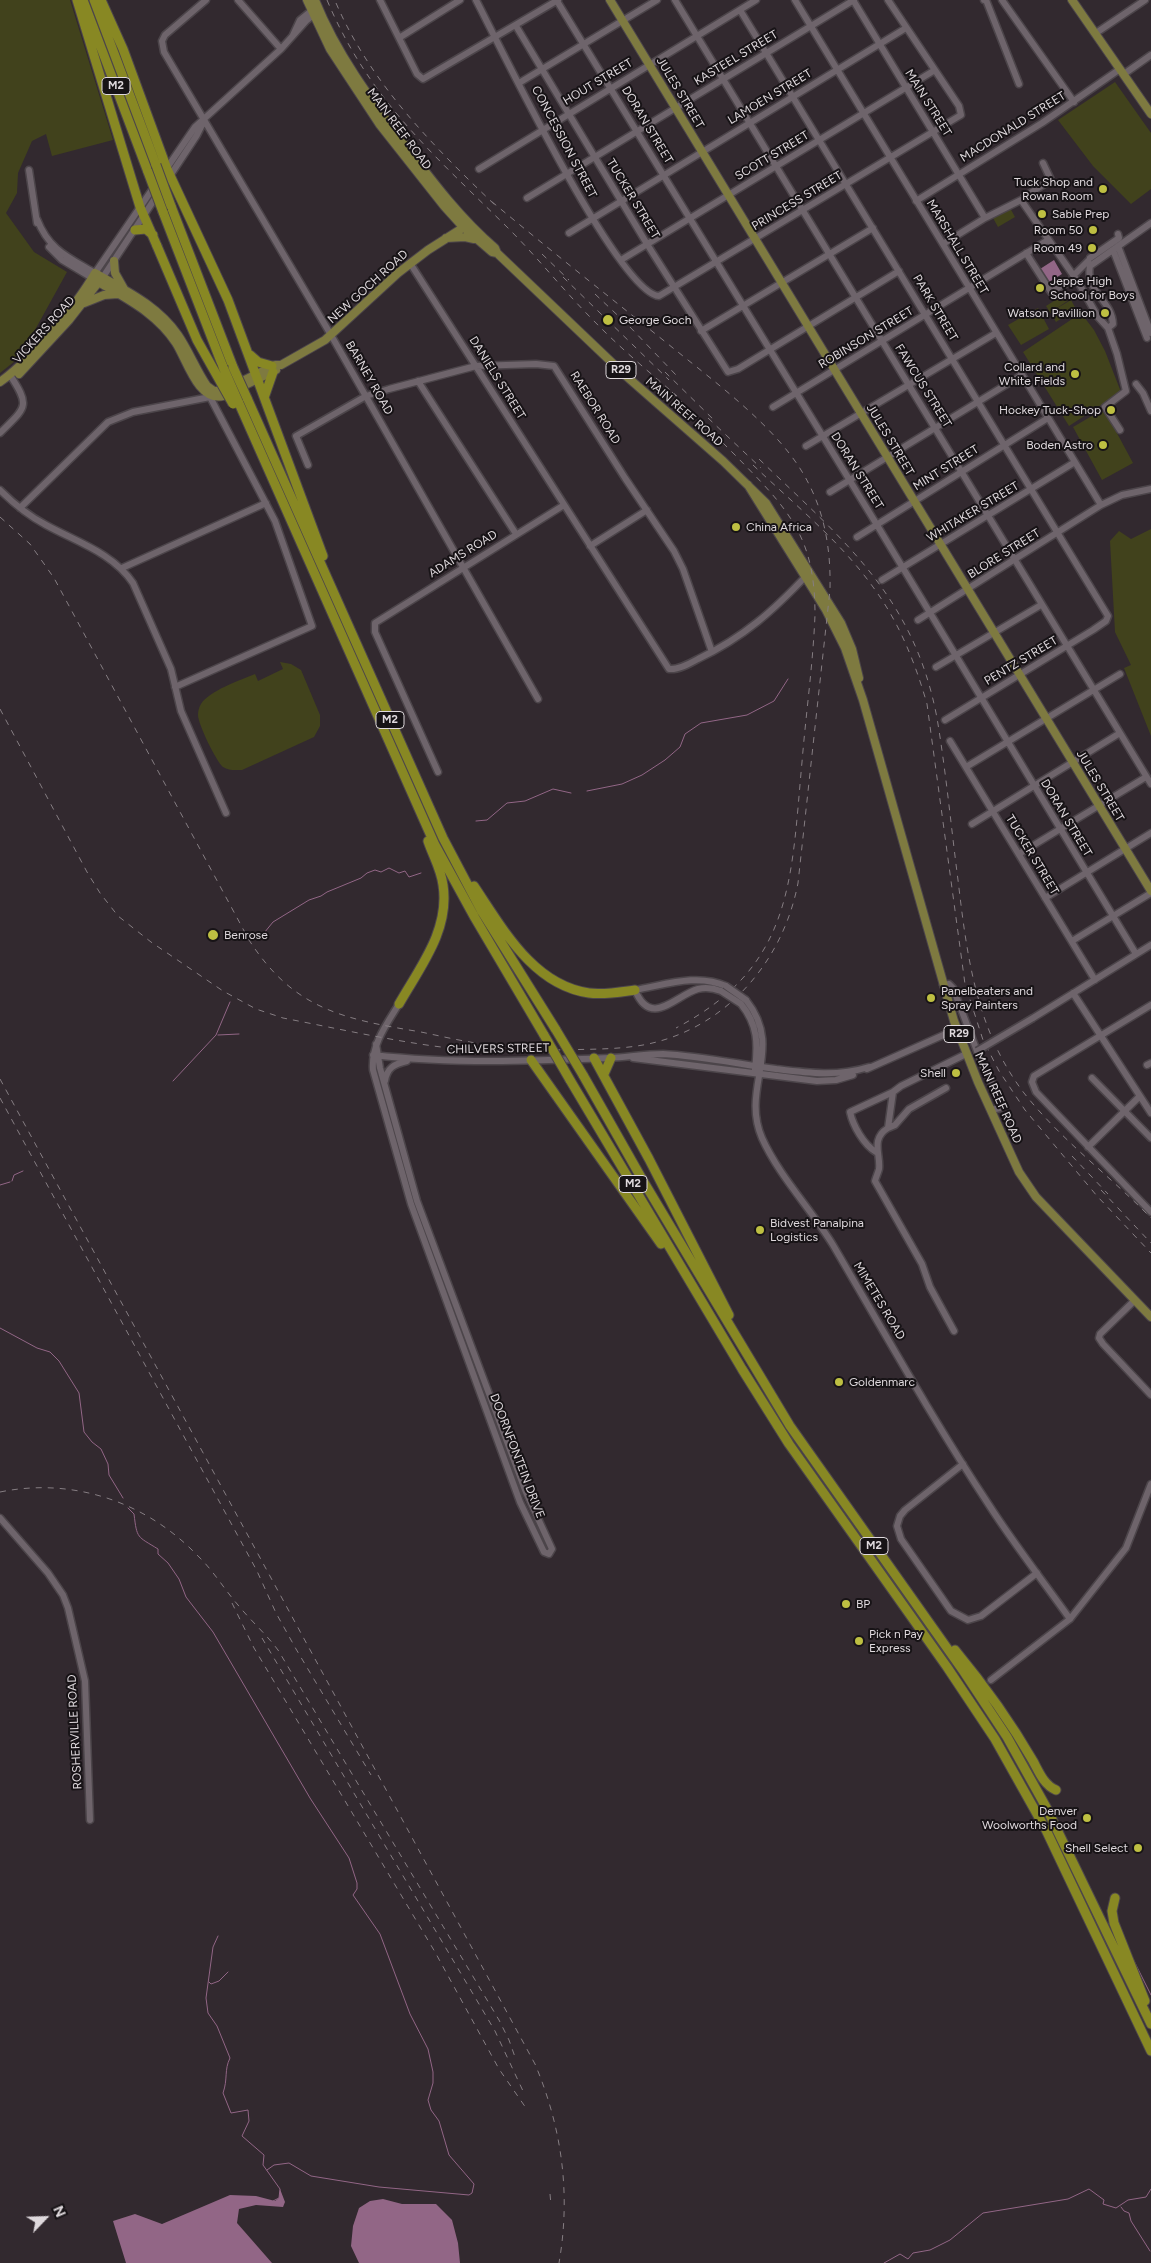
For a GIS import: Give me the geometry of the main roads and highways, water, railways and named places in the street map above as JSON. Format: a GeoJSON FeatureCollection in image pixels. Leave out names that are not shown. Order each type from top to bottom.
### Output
{"type":"FeatureCollection","features":[{"type":"Feature","properties":{"kind":"highway"},"geometry":{"type":"LineString","coordinates":[[77,0],[142,211],[197,340],[235,403]]}},
{"type":"Feature","properties":{"kind":"highway","name":"M2"},"geometry":{"type":"LineString","coordinates":[[83,0],[235,403],[256,443],[409,775],[463,877],[583,1075],[766,1388],[811,1458],[988,1705],[1020,1758],[1046,1807],[1151,2024]]}},
{"type":"Feature","properties":{"kind":"highway","name":"M2"},"geometry":{"type":"LineString","coordinates":[[94,0],[234,367],[351,630],[454,881],[694,1289],[789,1444],[996,1739],[1046,1830],[1151,2052]]}},
{"type":"Feature","properties":{"kind":"highway"},"geometry":{"type":"LineString","coordinates":[[101,0],[123,49],[169,172],[219,279],[249,353],[351,630]]}},
{"type":"Feature","properties":{"kind":"highway"},"geometry":{"type":"LineString","coordinates":[[135,230],[150,230],[153,235]]}},
{"type":"Feature","properties":{"kind":"highway"},"geometry":{"type":"LineString","coordinates":[[249,353],[258,362],[275,367],[265,397]]}},
{"type":"Feature","properties":{"kind":"highway"},"geometry":{"type":"LineString","coordinates":[[409,775],[462,868],[508,935],[539,971],[561,985],[590,993],[604,994],[635,990]]}},
{"type":"Feature","properties":{"kind":"highway"},"geometry":{"type":"LineString","coordinates":[[398,1004],[434,944],[440,927],[444,904],[440,871],[409,775]]}},
{"type":"Feature","properties":{"kind":"highway"},"geometry":{"type":"LineString","coordinates":[[594,1058],[766,1388]]}},
{"type":"Feature","properties":{"kind":"highway"},"geometry":{"type":"LineString","coordinates":[[604,1074],[610,1058]]}},
{"type":"Feature","properties":{"kind":"highway"},"geometry":{"type":"LineString","coordinates":[[531,1060],[694,1289]]}},
{"type":"Feature","properties":{"kind":"highway"},"geometry":{"type":"LineString","coordinates":[[892,1571],[984,1685],[1013,1726],[1045,1782],[1056,1790]]}},
{"type":"Feature","properties":{"kind":"highway"},"geometry":{"type":"LineString","coordinates":[[1115,1898],[1112,1911],[1114,1923],[1140,1986],[1151,2020]]}},
{"type":"Feature","properties":{"kind":"main road","name":"MAIN REEF ROAD"},"geometry":{"type":"LineString","coordinates":[[307,0],[315,8],[366,92],[435,184],[478,240],[492,252],[497,253]]}},
{"type":"Feature","properties":{"kind":"main road","name":"JULES STREET"},"geometry":{"type":"LineString","coordinates":[[610,0],[1151,892]]}},
{"type":"Feature","properties":{"kind":"main road"},"geometry":{"type":"LineString","coordinates":[[1072,0],[1150,111]]}},
{"type":"Feature","properties":{"kind":"main road","name":"MAIN REEF ROAD"},"geometry":{"type":"LineString","coordinates":[[315,8],[334,56],[362,100],[398,149],[455,219],[466,225],[495,248],[497,253],[625,374],[748,485],[807,574],[821,596],[843,644],[863,700],[957,1029],[966,1054],[1019,1172],[1029,1188],[1151,1317]]}},
{"type":"Feature","properties":{"kind":"main road"},"geometry":{"type":"LineString","coordinates":[[455,219],[449,237],[465,237],[478,240]]}},
{"type":"Feature","properties":{"kind":"main road","name":"NEW GOCH ROAD"},"geometry":{"type":"LineString","coordinates":[[122,292],[148,304],[178,335],[209,394],[214,391],[222,391],[258,376],[307,351],[331,335],[410,263],[466,225]]}},
{"type":"Feature","properties":{"kind":"main road"},"geometry":{"type":"LineString","coordinates":[[114,261],[116,276],[122,292]]}},
{"type":"Feature","properties":{"kind":"main road"},"geometry":{"type":"LineString","coordinates":[[97,277],[122,292]]}},
{"type":"Feature","properties":{"kind":"main road","name":"VICKERS ROAD"},"geometry":{"type":"LineString","coordinates":[[0,387],[42,350],[84,303],[97,277]]}},
{"type":"Feature","properties":{"kind":"main road","name":"VICKERS ROAD"},"geometry":{"type":"LineString","coordinates":[[0,382],[11,377],[97,277]]}},
{"type":"Feature","properties":{"kind":"main road"},"geometry":{"type":"LineString","coordinates":[[84,303],[104,295],[122,292]]}},
{"type":"Feature","properties":{"kind":"waterway"},"geometry":{"type":"LineString","coordinates":[[587,791],[622,784],[642,775],[665,760],[680,747],[685,734],[701,723],[747,715],[774,701],[788,679]]}},
{"type":"Feature","properties":{"kind":"waterway"},"geometry":{"type":"LineString","coordinates":[[476,821],[487,820],[507,803],[525,801],[553,789],[571,793]]}},
{"type":"Feature","properties":{"kind":"waterway"},"geometry":{"type":"LineString","coordinates":[[260,938],[273,922],[309,900],[361,878],[367,873],[375,870],[381,872],[389,868],[399,873],[405,871],[409,877],[421,873]]}},
{"type":"Feature","properties":{"kind":"waterway"},"geometry":{"type":"LineString","coordinates":[[173,1081],[216,1035],[230,1002]]}},
{"type":"Feature","properties":{"kind":"waterway"},"geometry":{"type":"LineString","coordinates":[[218,1035],[239,1034]]}},
{"type":"Feature","properties":{"kind":"waterway"},"geometry":{"type":"LineString","coordinates":[[12,1181],[14,1175],[23,1171]]}},
{"type":"Feature","properties":{"kind":"waterway"},"geometry":{"type":"LineString","coordinates":[[0,1185],[10,1182]]}},
{"type":"Feature","properties":{"kind":"waterway"},"geometry":{"type":"LineString","coordinates":[[0,1328],[37,1348],[50,1352],[59,1361],[79,1393],[84,1432],[101,1449],[108,1464],[109,1475],[123,1498]]}},
{"type":"Feature","properties":{"kind":"waterway"},"geometry":{"type":"LineString","coordinates":[[128,1508],[134,1514],[137,1533],[142,1539],[158,1549],[158,1554],[168,1563],[179,1579],[186,1597],[213,1632],[310,1798],[349,1858],[357,1883],[357,1889],[353,1895],[380,1934],[410,2014],[428,2049],[433,2072],[433,2083],[428,2100],[431,2110],[439,2121],[449,2155],[474,2184],[472,2193],[469,2195],[379,2187],[311,2176],[289,2163],[274,2165],[267,2170]]}},
{"type":"Feature","properties":{"kind":"waterway"},"geometry":{"type":"LineString","coordinates":[[218,1936],[213,1947],[206,1998],[208,2013],[217,2026],[230,2058],[223,2093],[231,2113],[248,2110],[249,2121],[242,2136],[264,2155],[263,2165],[280,2189],[279,2198],[273,2201]]}},
{"type":"Feature","properties":{"kind":"waterway"},"geometry":{"type":"LineString","coordinates":[[1131,1955],[1151,1995]]}},
{"type":"Feature","properties":{"kind":"waterway"},"geometry":{"type":"LineString","coordinates":[[209,1982],[211,1984],[219,1981],[228,1972]]}},
{"type":"Feature","properties":{"kind":"waterway"},"geometry":{"type":"LineString","coordinates":[[884,2263],[900,2254],[908,2259],[913,2253],[930,2250],[950,2240],[983,2213],[1068,2199],[1089,2189],[1104,2200],[1103,2204],[1116,2208],[1128,2200],[1146,2197],[1151,2189]]}},
{"type":"Feature","properties":{"kind":"waterway"},"geometry":{"type":"LineString","coordinates":[[1121,2207],[1129,2213],[1131,2221],[1150,2251]]}},
{"type":"Feature","properties":{"kind":"railway"},"geometry":{"type":"LineString","coordinates":[[327,0],[344,36],[363,68],[383,97],[406,124],[455,176],[520,240],[603,330],[677,396]]}},
{"type":"Feature","properties":{"kind":"railway"},"geometry":{"type":"LineString","coordinates":[[336,3],[350,33],[385,87],[427,137],[496,206]]}},
{"type":"Feature","properties":{"kind":"railway"},"geometry":{"type":"LineString","coordinates":[[0,709],[87,872],[118,916],[151,942],[223,991],[256,1009],[283,1018],[348,1031],[458,1049],[495,1051],[600,1049],[643,1045],[673,1037],[700,1024],[724,1008],[746,988],[764,965],[779,940],[790,912],[798,883],[830,590],[829,558],[821,513],[801,470],[789,453],[759,421],[707,375],[491,201]]}},
{"type":"Feature","properties":{"kind":"railway"},"geometry":{"type":"LineString","coordinates":[[542,254],[569,280]]}},
{"type":"Feature","properties":{"kind":"railway"},"geometry":{"type":"LineString","coordinates":[[563,277],[669,380]]}},
{"type":"Feature","properties":{"kind":"railway"},"geometry":{"type":"LineString","coordinates":[[595,294],[676,375]]}},
{"type":"Feature","properties":{"kind":"railway"},"geometry":{"type":"LineString","coordinates":[[665,372],[715,421]]}},
{"type":"Feature","properties":{"kind":"railway"},"geometry":{"type":"LineString","coordinates":[[672,392],[767,488],[793,522],[805,547],[812,572],[815,615],[794,845],[788,882],[779,916],[765,948],[744,977],[715,1004],[676,1028]]}},
{"type":"Feature","properties":{"kind":"railway"},"geometry":{"type":"LineString","coordinates":[[708,418],[761,468]]}},
{"type":"Feature","properties":{"kind":"railway"},"geometry":{"type":"LineString","coordinates":[[759,459],[819,516],[871,573],[893,604],[911,637],[926,675],[937,718],[965,936],[976,991],[984,1018],[995,1044],[1008,1069],[1038,1110],[1151,1218]]}},
{"type":"Feature","properties":{"kind":"railway"},"geometry":{"type":"LineString","coordinates":[[753,465],[816,523],[846,554],[873,587],[891,614],[911,658],[927,704],[965,984],[983,1040],[999,1071],[1025,1110],[1097,1196],[1151,1253]]}},
{"type":"Feature","properties":{"kind":"railway"},"geometry":{"type":"LineString","coordinates":[[0,517],[30,544],[54,578],[249,940],[266,964],[284,982],[303,996],[345,1016],[393,1027],[493,1045]]}},
{"type":"Feature","properties":{"kind":"railway"},"geometry":{"type":"LineString","coordinates":[[0,1079],[535,2064],[552,2112],[562,2162],[564,2212],[559,2263]]}},
{"type":"Feature","properties":{"kind":"railway"},"geometry":{"type":"LineString","coordinates":[[0,1098],[257,1571],[276,1613],[371,1775]]}},
{"type":"Feature","properties":{"kind":"railway"},"geometry":{"type":"LineString","coordinates":[[1072,1156],[1108,1194]]}},
{"type":"Feature","properties":{"kind":"railway"},"geometry":{"type":"LineString","coordinates":[[1101,1190],[1151,1243]]}},
{"type":"Feature","properties":{"kind":"railway"},"geometry":{"type":"LineString","coordinates":[[0,1492],[27,1488],[54,1488],[81,1491],[107,1498],[132,1508],[155,1521],[177,1536],[203,1561],[238,1605],[278,1650],[499,2020],[515,2057]]}},
{"type":"Feature","properties":{"kind":"railway"},"geometry":{"type":"LineString","coordinates":[[232,1603],[254,1648],[435,1952],[499,2069],[526,2108]]}},
{"type":"Feature","properties":{"kind":"railway"},"geometry":{"type":"LineString","coordinates":[[262,1638],[495,2031],[523,2091]]}},
{"type":"Feature","properties":{"kind":"railway"},"geometry":{"type":"LineString","coordinates":[[550,2194],[551,2205]]}},
{"type":"Feature","properties":{"kind":"place","name":"Tuck Shop and Rowan Room"},"geometry":{"type":"Point","coordinates":[1103,189]}},
{"type":"Feature","properties":{"kind":"place","name":"Sable Prep"},"geometry":{"type":"Point","coordinates":[1042,214]}},
{"type":"Feature","properties":{"kind":"place","name":"Room 50"},"geometry":{"type":"Point","coordinates":[1093,230]}},
{"type":"Feature","properties":{"kind":"place","name":"Room 49"},"geometry":{"type":"Point","coordinates":[1092,248]}},
{"type":"Feature","properties":{"kind":"place","name":"Jeppe High School for Boys"},"geometry":{"type":"Point","coordinates":[1040,288]}},
{"type":"Feature","properties":{"kind":"place","name":"Watson Pavillion"},"geometry":{"type":"Point","coordinates":[1105,313]}},
{"type":"Feature","properties":{"kind":"place","name":"George Goch"},"geometry":{"type":"Point","coordinates":[608,320]}},
{"type":"Feature","properties":{"kind":"place","name":"Collard and White Fields"},"geometry":{"type":"Point","coordinates":[1075,374]}},
{"type":"Feature","properties":{"kind":"place","name":"Hockey Tuck-Shop"},"geometry":{"type":"Point","coordinates":[1111,410]}},
{"type":"Feature","properties":{"kind":"place","name":"Boden Astro"},"geometry":{"type":"Point","coordinates":[1103,445]}},
{"type":"Feature","properties":{"kind":"place","name":"China Africa"},"geometry":{"type":"Point","coordinates":[736,527]}},
{"type":"Feature","properties":{"kind":"place","name":"Benrose"},"geometry":{"type":"Point","coordinates":[213,935]}},
{"type":"Feature","properties":{"kind":"place","name":"Panelbeaters and Spray Painters"},"geometry":{"type":"Point","coordinates":[931,998]}},
{"type":"Feature","properties":{"kind":"place","name":"Shell"},"geometry":{"type":"Point","coordinates":[956,1073]}},
{"type":"Feature","properties":{"kind":"place","name":"Bidvest Panalpina Logistics"},"geometry":{"type":"Point","coordinates":[760,1230]}},
{"type":"Feature","properties":{"kind":"place","name":"Goldenmarc"},"geometry":{"type":"Point","coordinates":[839,1382]}},
{"type":"Feature","properties":{"kind":"place","name":"BP"},"geometry":{"type":"Point","coordinates":[846,1604]}},
{"type":"Feature","properties":{"kind":"place","name":"Pick n Pay Express"},"geometry":{"type":"Point","coordinates":[859,1641]}},
{"type":"Feature","properties":{"kind":"place","name":"Denver Woolworths Food"},"geometry":{"type":"Point","coordinates":[1087,1818]}},
{"type":"Feature","properties":{"kind":"place","name":"Shell Select"},"geometry":{"type":"Point","coordinates":[1138,1848]}}]}
